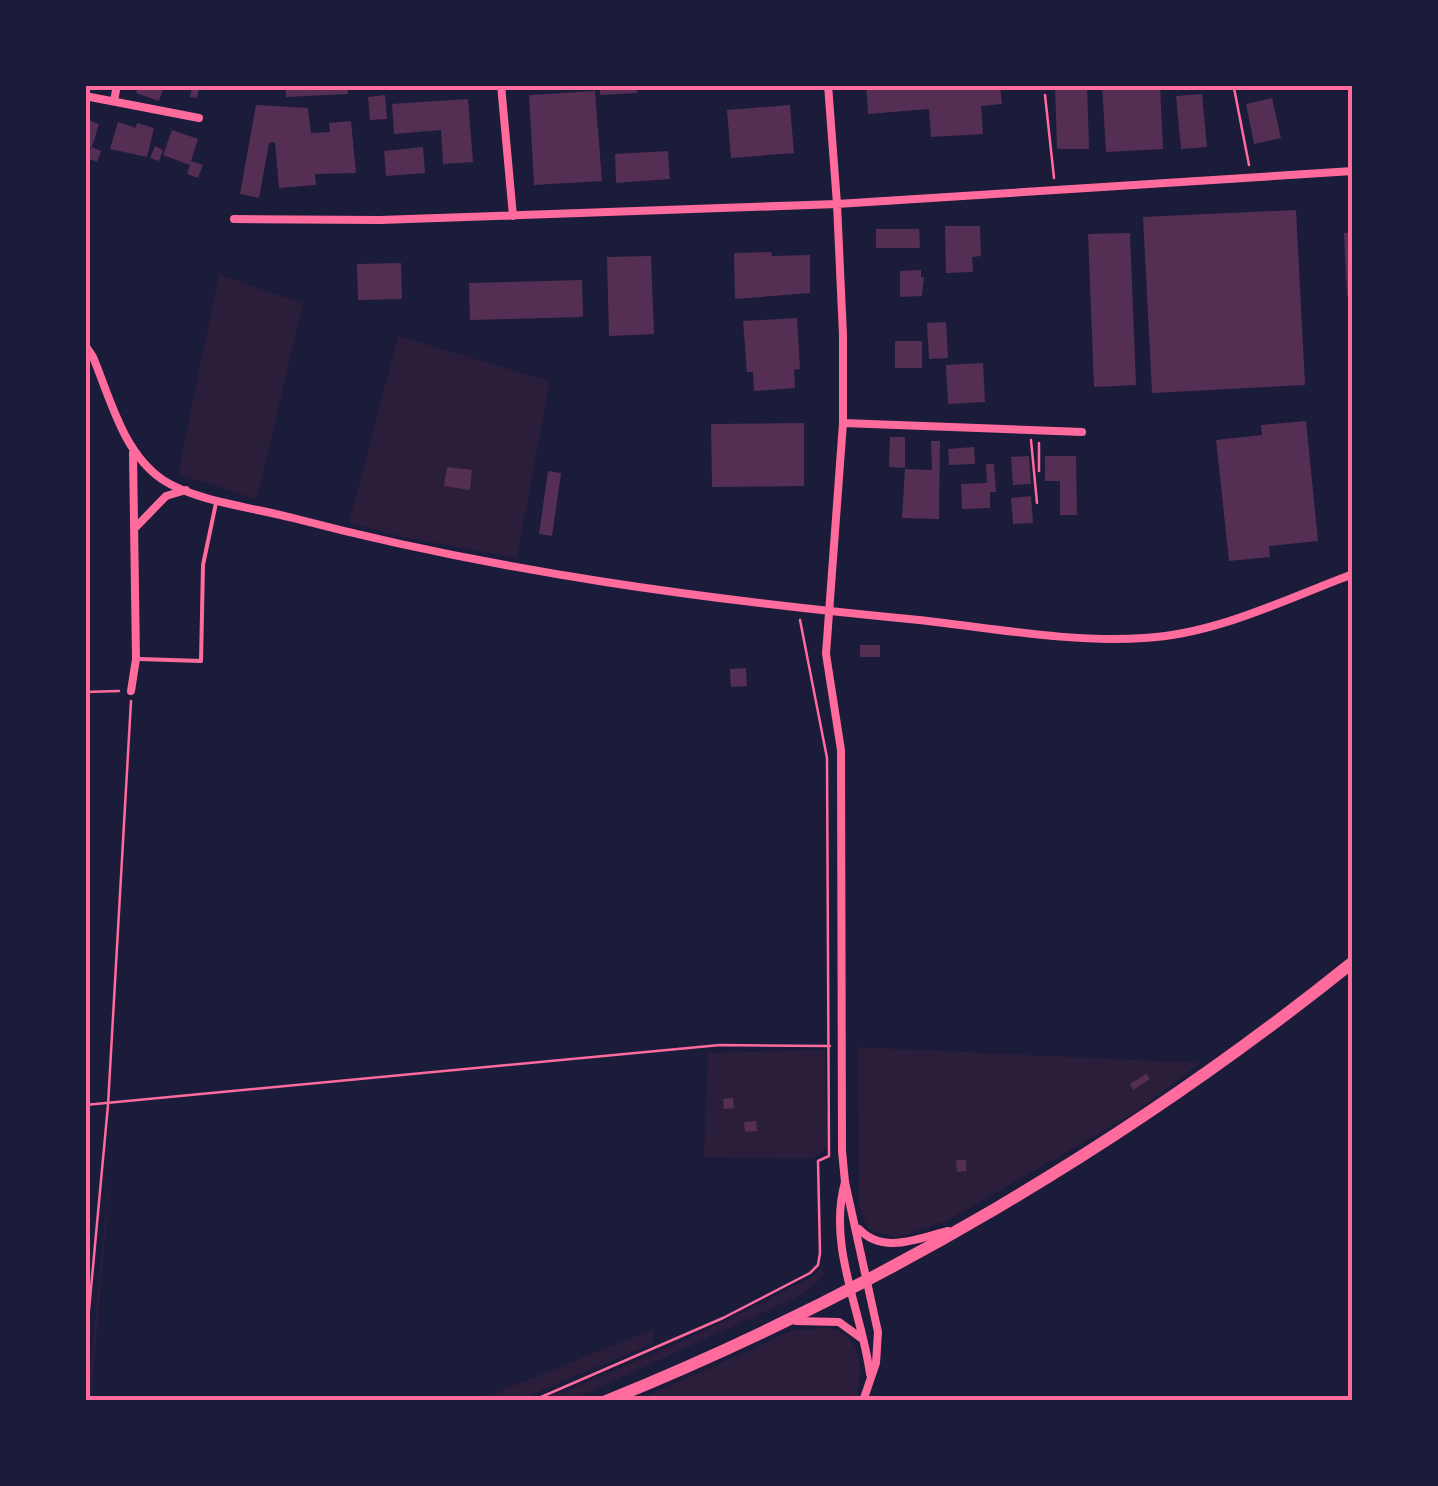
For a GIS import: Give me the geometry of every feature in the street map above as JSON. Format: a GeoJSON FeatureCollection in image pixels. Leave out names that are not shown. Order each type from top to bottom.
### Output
{"type":"FeatureCollection","features":[{"type":"Feature","properties":{"kind":"main road"},"geometry":{"type":"LineString","coordinates":[[606,1401],[772,1328],[958,1229],[1137,1122],[1262,1036],[1353,962]]}},
{"type":"Feature","properties":{"kind":"street"},"geometry":{"type":"LineString","coordinates":[[114,101],[116,85]]}},
{"type":"Feature","properties":{"kind":"street"},"geometry":{"type":"LineString","coordinates":[[501,85],[513,216]]}},
{"type":"Feature","properties":{"kind":"street"},"geometry":{"type":"LineString","coordinates":[[828,85],[838,204],[843,424],[826,654],[840,750],[844,1182],[841,1231],[870,1374]]}},
{"type":"Feature","properties":{"kind":"street"},"geometry":{"type":"LineString","coordinates":[[85,96],[199,118]]}},
{"type":"Feature","properties":{"kind":"street"},"geometry":{"type":"LineString","coordinates":[[234,218],[380,220],[838,204],[1353,170]]}},
{"type":"Feature","properties":{"kind":"street"},"geometry":{"type":"LineString","coordinates":[[85,345],[94,357],[133,452],[136,659],[132,691]]}},
{"type":"Feature","properties":{"kind":"street"},"geometry":{"type":"LineString","coordinates":[[843,424],[1082,432]]}},
{"type":"Feature","properties":{"kind":"street"},"geometry":{"type":"LineString","coordinates":[[133,452],[166,482],[186,490],[417,549],[562,576],[828,612],[1100,638],[1146,638],[1193,631],[1236,618],[1353,574]]}},
{"type":"Feature","properties":{"kind":"street"},"geometry":{"type":"LineString","coordinates":[[135,528],[166,496],[186,490]]}},
{"type":"Feature","properties":{"kind":"street"},"geometry":{"type":"LineString","coordinates":[[844,1182],[878,1332],[876,1362],[862,1401]]}},
{"type":"Feature","properties":{"kind":"street"},"geometry":{"type":"LineString","coordinates":[[855,1224],[869,1238],[890,1244],[958,1229]]}},
{"type":"Feature","properties":{"kind":"street"},"geometry":{"type":"LineString","coordinates":[[772,1328],[802,1320],[828,1320],[853,1330],[863,1339]]}},
{"type":"Feature","properties":{"kind":"lane"},"geometry":{"type":"LineString","coordinates":[[136,659],[201,660],[203,565],[217,499]]}},
{"type":"Feature","properties":{"kind":"path"},"geometry":{"type":"LineString","coordinates":[[1234,88],[1251,175]]}},
{"type":"Feature","properties":{"kind":"path"},"geometry":{"type":"LineString","coordinates":[[1045,95],[1055,188]]}},
{"type":"Feature","properties":{"kind":"path"},"geometry":{"type":"LineString","coordinates":[[1034,430],[1039,471]]}},
{"type":"Feature","properties":{"kind":"path"},"geometry":{"type":"LineString","coordinates":[[1034,430],[1037,504]]}},
{"type":"Feature","properties":{"kind":"path"},"geometry":{"type":"LineString","coordinates":[[800,608],[801,632],[827,758],[829,1156]]}},
{"type":"Feature","properties":{"kind":"path"},"geometry":{"type":"LineString","coordinates":[[85,692],[132,691],[108,1105],[85,1353]]}},
{"type":"Feature","properties":{"kind":"path"},"geometry":{"type":"LineString","coordinates":[[85,1105],[720,1044],[841,1046]]}},
{"type":"Feature","properties":{"kind":"path"},"geometry":{"type":"LineString","coordinates":[[532,1401],[706,1326],[810,1274],[818,1265],[820,1253],[818,1161],[842,1151]]}},
{"type":"Feature","properties":{"kind":"shaded area"},"geometry":{"type":"Polygon","coordinates":[[[219,274],[303,304],[257,499],[178,474],[219,274]]]}},
{"type":"Feature","properties":{"kind":"shaded area"},"geometry":{"type":"Polygon","coordinates":[[[398,336],[550,381],[517,558],[349,523],[398,336]]]}},
{"type":"Feature","properties":{"kind":"shaded area"},"geometry":{"type":"Polygon","coordinates":[[[858,1047],[1200,1063],[1133,1114],[948,1220],[897,1238],[868,1229],[859,1206],[858,1047]]]}},
{"type":"Feature","properties":{"kind":"shaded area"},"geometry":{"type":"Polygon","coordinates":[[[825,1050],[827,1148],[812,1159],[704,1157],[708,1053],[825,1050]]]}},
{"type":"Feature","properties":{"kind":"shaded area"},"geometry":{"type":"Polygon","coordinates":[[[115,1117],[91,1401],[87,1401],[115,1117]]]}},
{"type":"Feature","properties":{"kind":"shaded area"},"geometry":{"type":"Polygon","coordinates":[[[819,1269],[824,1272],[817,1283],[797,1297],[570,1401],[538,1401],[712,1327],[814,1276],[819,1269]]]}},
{"type":"Feature","properties":{"kind":"shaded area"},"geometry":{"type":"Polygon","coordinates":[[[830,1328],[849,1338],[855,1347],[860,1367],[855,1401],[636,1401],[794,1330],[830,1328]]]}},
{"type":"Feature","properties":{"kind":"shaded area"},"geometry":{"type":"Polygon","coordinates":[[[653,1329],[654,1343],[515,1401],[476,1401],[653,1329]]]}},
{"type":"Feature","properties":{"kind":"building"},"geometry":{"type":"Polygon","coordinates":[[[139,85],[163,88],[159,101],[136,93],[139,85]]]}},
{"type":"Feature","properties":{"kind":"building"},"geometry":{"type":"Polygon","coordinates":[[[192,85],[200,85],[197,98],[190,97],[192,85]]]}},
{"type":"Feature","properties":{"kind":"building"},"geometry":{"type":"Polygon","coordinates":[[[285,85],[347,85],[348,94],[286,97],[285,85]]]}},
{"type":"Feature","properties":{"kind":"building"},"geometry":{"type":"Polygon","coordinates":[[[600,85],[636,85],[637,93],[600,95],[600,85]]]}},
{"type":"Feature","properties":{"kind":"building"},"geometry":{"type":"Polygon","coordinates":[[[866,85],[1000,85],[1002,104],[981,106],[983,134],[931,137],[929,109],[868,114],[866,85]]]}},
{"type":"Feature","properties":{"kind":"building"},"geometry":{"type":"Polygon","coordinates":[[[1055,85],[1087,85],[1089,149],[1057,149],[1055,85]]]}},
{"type":"Feature","properties":{"kind":"building"},"geometry":{"type":"Polygon","coordinates":[[[1102,85],[1160,85],[1163,149],[1106,152],[1102,85]]]}},
{"type":"Feature","properties":{"kind":"building"},"geometry":{"type":"Polygon","coordinates":[[[595,91],[602,181],[534,185],[529,95],[595,91]]]}},
{"type":"Feature","properties":{"kind":"building"},"geometry":{"type":"Polygon","coordinates":[[[1202,94],[1207,147],[1181,149],[1176,96],[1202,94]]]}},
{"type":"Feature","properties":{"kind":"building"},"geometry":{"type":"Polygon","coordinates":[[[385,95],[387,119],[370,120],[368,97],[385,95]]]}},
{"type":"Feature","properties":{"kind":"building"},"geometry":{"type":"Polygon","coordinates":[[[1272,98],[1281,138],[1254,144],[1246,104],[1272,98]]]}},
{"type":"Feature","properties":{"kind":"building"},"geometry":{"type":"Polygon","coordinates":[[[468,99],[473,162],[443,164],[441,130],[394,134],[392,104],[468,99]]]}},
{"type":"Feature","properties":{"kind":"building"},"geometry":{"type":"Polygon","coordinates":[[[256,105],[308,108],[311,133],[330,132],[329,123],[351,121],[356,173],[315,174],[316,185],[279,188],[275,142],[269,143],[259,198],[240,194],[256,105]]]}},
{"type":"Feature","properties":{"kind":"building"},"geometry":{"type":"Polygon","coordinates":[[[790,105],[794,153],[731,158],[727,110],[790,105]]]}},
{"type":"Feature","properties":{"kind":"building"},"geometry":{"type":"Polygon","coordinates":[[[85,119],[99,124],[92,147],[85,145],[85,119]]]}},
{"type":"Feature","properties":{"kind":"building"},"geometry":{"type":"Polygon","coordinates":[[[118,122],[154,128],[147,157],[110,149],[118,122]]]}},
{"type":"Feature","properties":{"kind":"building"},"geometry":{"type":"Polygon","coordinates":[[[172,130],[198,139],[191,161],[203,165],[198,178],[187,174],[190,165],[163,155],[172,130]]]}},
{"type":"Feature","properties":{"kind":"building"},"geometry":{"type":"Polygon","coordinates":[[[155,146],[163,150],[159,161],[150,158],[155,146]]]}},
{"type":"Feature","properties":{"kind":"building"},"geometry":{"type":"Polygon","coordinates":[[[91,147],[101,151],[97,162],[87,158],[91,147]]]}},
{"type":"Feature","properties":{"kind":"building"},"geometry":{"type":"Polygon","coordinates":[[[423,147],[425,173],[386,176],[384,151],[423,147]]]}},
{"type":"Feature","properties":{"kind":"building"},"geometry":{"type":"Polygon","coordinates":[[[668,151],[670,179],[616,183],[615,154],[668,151]]]}},
{"type":"Feature","properties":{"kind":"building"},"geometry":{"type":"Polygon","coordinates":[[[1296,210],[1305,385],[1152,393],[1143,217],[1296,210]]]}},
{"type":"Feature","properties":{"kind":"building"},"geometry":{"type":"Polygon","coordinates":[[[945,226],[980,226],[981,256],[972,257],[973,272],[946,273],[945,226]]]}},
{"type":"Feature","properties":{"kind":"building"},"geometry":{"type":"Polygon","coordinates":[[[876,229],[919,229],[920,248],[876,248],[876,229]]]}},
{"type":"Feature","properties":{"kind":"building"},"geometry":{"type":"Polygon","coordinates":[[[1130,233],[1136,385],[1094,387],[1088,234],[1130,233]]]}},
{"type":"Feature","properties":{"kind":"building"},"geometry":{"type":"Polygon","coordinates":[[[1344,233],[1353,233],[1353,296],[1347,296],[1344,233]]]}},
{"type":"Feature","properties":{"kind":"building"},"geometry":{"type":"Polygon","coordinates":[[[771,252],[772,256],[810,255],[810,293],[735,299],[734,253],[771,252]]]}},
{"type":"Feature","properties":{"kind":"building"},"geometry":{"type":"Polygon","coordinates":[[[651,256],[654,334],[609,336],[607,257],[651,256]]]}},
{"type":"Feature","properties":{"kind":"building"},"geometry":{"type":"Polygon","coordinates":[[[401,263],[402,299],[358,300],[357,264],[401,263]]]}},
{"type":"Feature","properties":{"kind":"building"},"geometry":{"type":"Polygon","coordinates":[[[921,270],[922,296],[900,297],[900,271],[921,270]]]}},
{"type":"Feature","properties":{"kind":"building"},"geometry":{"type":"Polygon","coordinates":[[[582,280],[583,317],[470,320],[469,283],[582,280]]]}},
{"type":"Feature","properties":{"kind":"building"},"geometry":{"type":"Polygon","coordinates":[[[797,318],[800,369],[794,370],[795,388],[754,391],[753,372],[747,372],[743,321],[797,318]]]}},
{"type":"Feature","properties":{"kind":"building"},"geometry":{"type":"Polygon","coordinates":[[[946,322],[948,358],[929,359],[927,323],[946,322]]]}},
{"type":"Feature","properties":{"kind":"building"},"geometry":{"type":"Polygon","coordinates":[[[895,341],[922,341],[922,368],[895,368],[895,341]]]}},
{"type":"Feature","properties":{"kind":"building"},"geometry":{"type":"Polygon","coordinates":[[[983,363],[985,402],[948,404],[946,365],[983,363]]]}},
{"type":"Feature","properties":{"kind":"building"},"geometry":{"type":"Polygon","coordinates":[[[1306,421],[1318,541],[1269,546],[1270,557],[1229,561],[1216,440],[1262,435],[1261,425],[1306,421]]]}},
{"type":"Feature","properties":{"kind":"building"},"geometry":{"type":"Polygon","coordinates":[[[804,423],[804,486],[712,487],[711,424],[804,423]]]}},
{"type":"Feature","properties":{"kind":"building"},"geometry":{"type":"Polygon","coordinates":[[[890,437],[905,437],[905,468],[889,467],[890,437]]]}},
{"type":"Feature","properties":{"kind":"building"},"geometry":{"type":"Polygon","coordinates":[[[931,441],[940,441],[939,519],[902,518],[905,469],[932,470],[931,441]]]}},
{"type":"Feature","properties":{"kind":"building"},"geometry":{"type":"Polygon","coordinates":[[[974,447],[975,464],[949,465],[948,449],[974,447]]]}},
{"type":"Feature","properties":{"kind":"building"},"geometry":{"type":"Polygon","coordinates":[[[1029,456],[1031,484],[1013,485],[1011,457],[1029,456]]]}},
{"type":"Feature","properties":{"kind":"building"},"geometry":{"type":"Polygon","coordinates":[[[1045,456],[1076,456],[1077,515],[1060,515],[1060,481],[1045,481],[1045,456]]]}},
{"type":"Feature","properties":{"kind":"building"},"geometry":{"type":"Polygon","coordinates":[[[986,464],[994,464],[996,492],[990,492],[990,508],[962,509],[961,484],[987,483],[986,464]]]}},
{"type":"Feature","properties":{"kind":"building"},"geometry":{"type":"Polygon","coordinates":[[[447,467],[472,470],[470,490],[444,486],[447,467]]]}},
{"type":"Feature","properties":{"kind":"building"},"geometry":{"type":"Polygon","coordinates":[[[548,471],[561,473],[552,536],[539,534],[548,471]]]}},
{"type":"Feature","properties":{"kind":"building"},"geometry":{"type":"Polygon","coordinates":[[[1031,496],[1033,523],[1013,524],[1011,498],[1031,496]]]}},
{"type":"Feature","properties":{"kind":"building"},"geometry":{"type":"Polygon","coordinates":[[[860,645],[880,645],[880,657],[860,657],[860,645]]]}},
{"type":"Feature","properties":{"kind":"building"},"geometry":{"type":"Polygon","coordinates":[[[746,668],[747,686],[731,687],[730,669],[746,668]]]}},
{"type":"Feature","properties":{"kind":"building"},"geometry":{"type":"Polygon","coordinates":[[[1146,1074],[1150,1079],[1133,1090],[1130,1084],[1146,1074]]]}},
{"type":"Feature","properties":{"kind":"building"},"geometry":{"type":"Polygon","coordinates":[[[733,1098],[734,1108],[724,1109],[723,1099],[733,1098]]]}},
{"type":"Feature","properties":{"kind":"building"},"geometry":{"type":"Polygon","coordinates":[[[756,1121],[757,1131],[745,1132],[744,1122],[756,1121]]]}},
{"type":"Feature","properties":{"kind":"building"},"geometry":{"type":"Polygon","coordinates":[[[956,1160],[966,1160],[966,1171],[957,1172],[956,1160]]]}}]}
